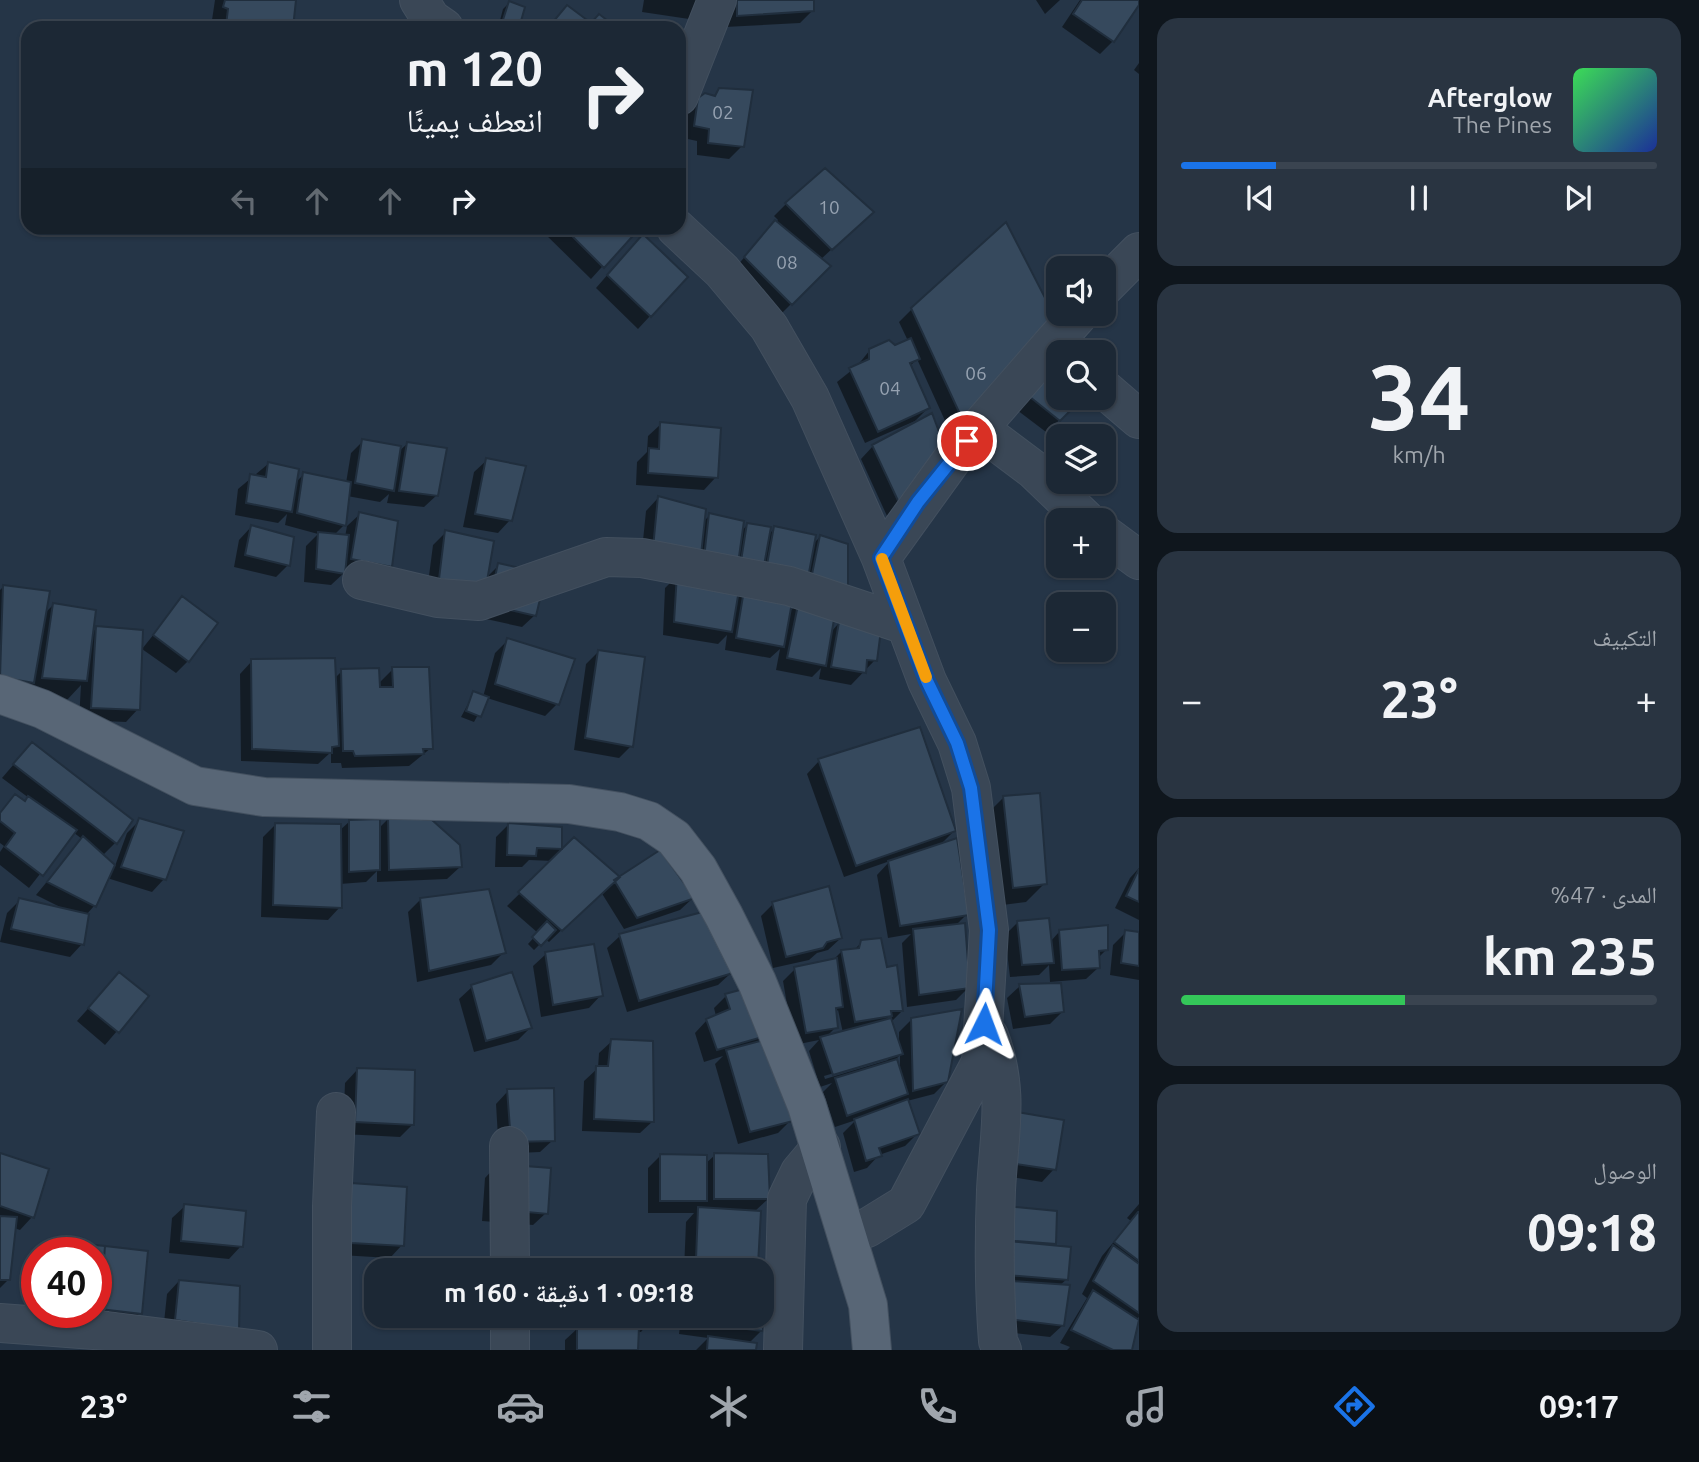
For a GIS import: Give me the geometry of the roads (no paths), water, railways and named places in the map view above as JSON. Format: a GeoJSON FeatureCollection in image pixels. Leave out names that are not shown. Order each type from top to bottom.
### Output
{"type":"FeatureCollection","features":[{"type":"Feature","properties":{"kind":"main road"},"geometry":{"type":"LineString","coordinates":[[0,694],[42,709],[195,786],[264,797],[569,804],[620,812],[649,821],[674,838],[698,869],[757,982],[821,1147],[868,1304],[872,1350]]}},
{"type":"Feature","properties":{"kind":"street"},"geometry":{"type":"LineString","coordinates":[[419,0],[434,21]]}},
{"type":"Feature","properties":{"kind":"street"},"geometry":{"type":"LineString","coordinates":[[686,78],[717,0]]}},
{"type":"Feature","properties":{"kind":"street"},"geometry":{"type":"LineString","coordinates":[[683,235],[722,271],[769,327],[810,398],[881,558],[927,681],[957,743],[971,788],[989,930],[981,1062],[975,1078],[935,1145],[906,1204],[867,1228],[849,1234]]}},
{"type":"Feature","properties":{"kind":"street"},"geometry":{"type":"LineString","coordinates":[[1116,276],[1139,252]]}},
{"type":"Feature","properties":{"kind":"street"},"geometry":{"type":"LineString","coordinates":[[881,558],[918,502],[978,428],[1046,358]]}},
{"type":"Feature","properties":{"kind":"street"},"geometry":{"type":"LineString","coordinates":[[1116,399],[1139,419]]}},
{"type":"Feature","properties":{"kind":"street"},"geometry":{"type":"LineString","coordinates":[[978,428],[1034,470],[1074,508]]}},
{"type":"Feature","properties":{"kind":"street"},"geometry":{"type":"LineString","coordinates":[[1116,543],[1139,560]]}},
{"type":"Feature","properties":{"kind":"street"},"geometry":{"type":"LineString","coordinates":[[362,580],[439,598],[480,601],[606,557],[642,558],[789,586],[906,625]]}},
{"type":"Feature","properties":{"kind":"street"},"geometry":{"type":"LineString","coordinates":[[984,1024],[996,1057],[1003,1102],[992,1270],[998,1340],[1002,1350]]}},
{"type":"Feature","properties":{"kind":"street"},"geometry":{"type":"LineString","coordinates":[[332,1350],[332,1206],[336,1112]]}},
{"type":"Feature","properties":{"kind":"street"},"geometry":{"type":"LineString","coordinates":[[509,1146],[510,1258]]}},
{"type":"Feature","properties":{"kind":"street"},"geometry":{"type":"LineString","coordinates":[[783,1350],[787,1199],[800,1172],[821,1147]]}},
{"type":"Feature","properties":{"kind":"street"},"geometry":{"type":"LineString","coordinates":[[0,1323],[148,1343],[258,1350]]}},
{"type":"Feature","properties":{"kind":"street"},"geometry":{"type":"LineString","coordinates":[[510,1328],[510,1350]]}}]}
